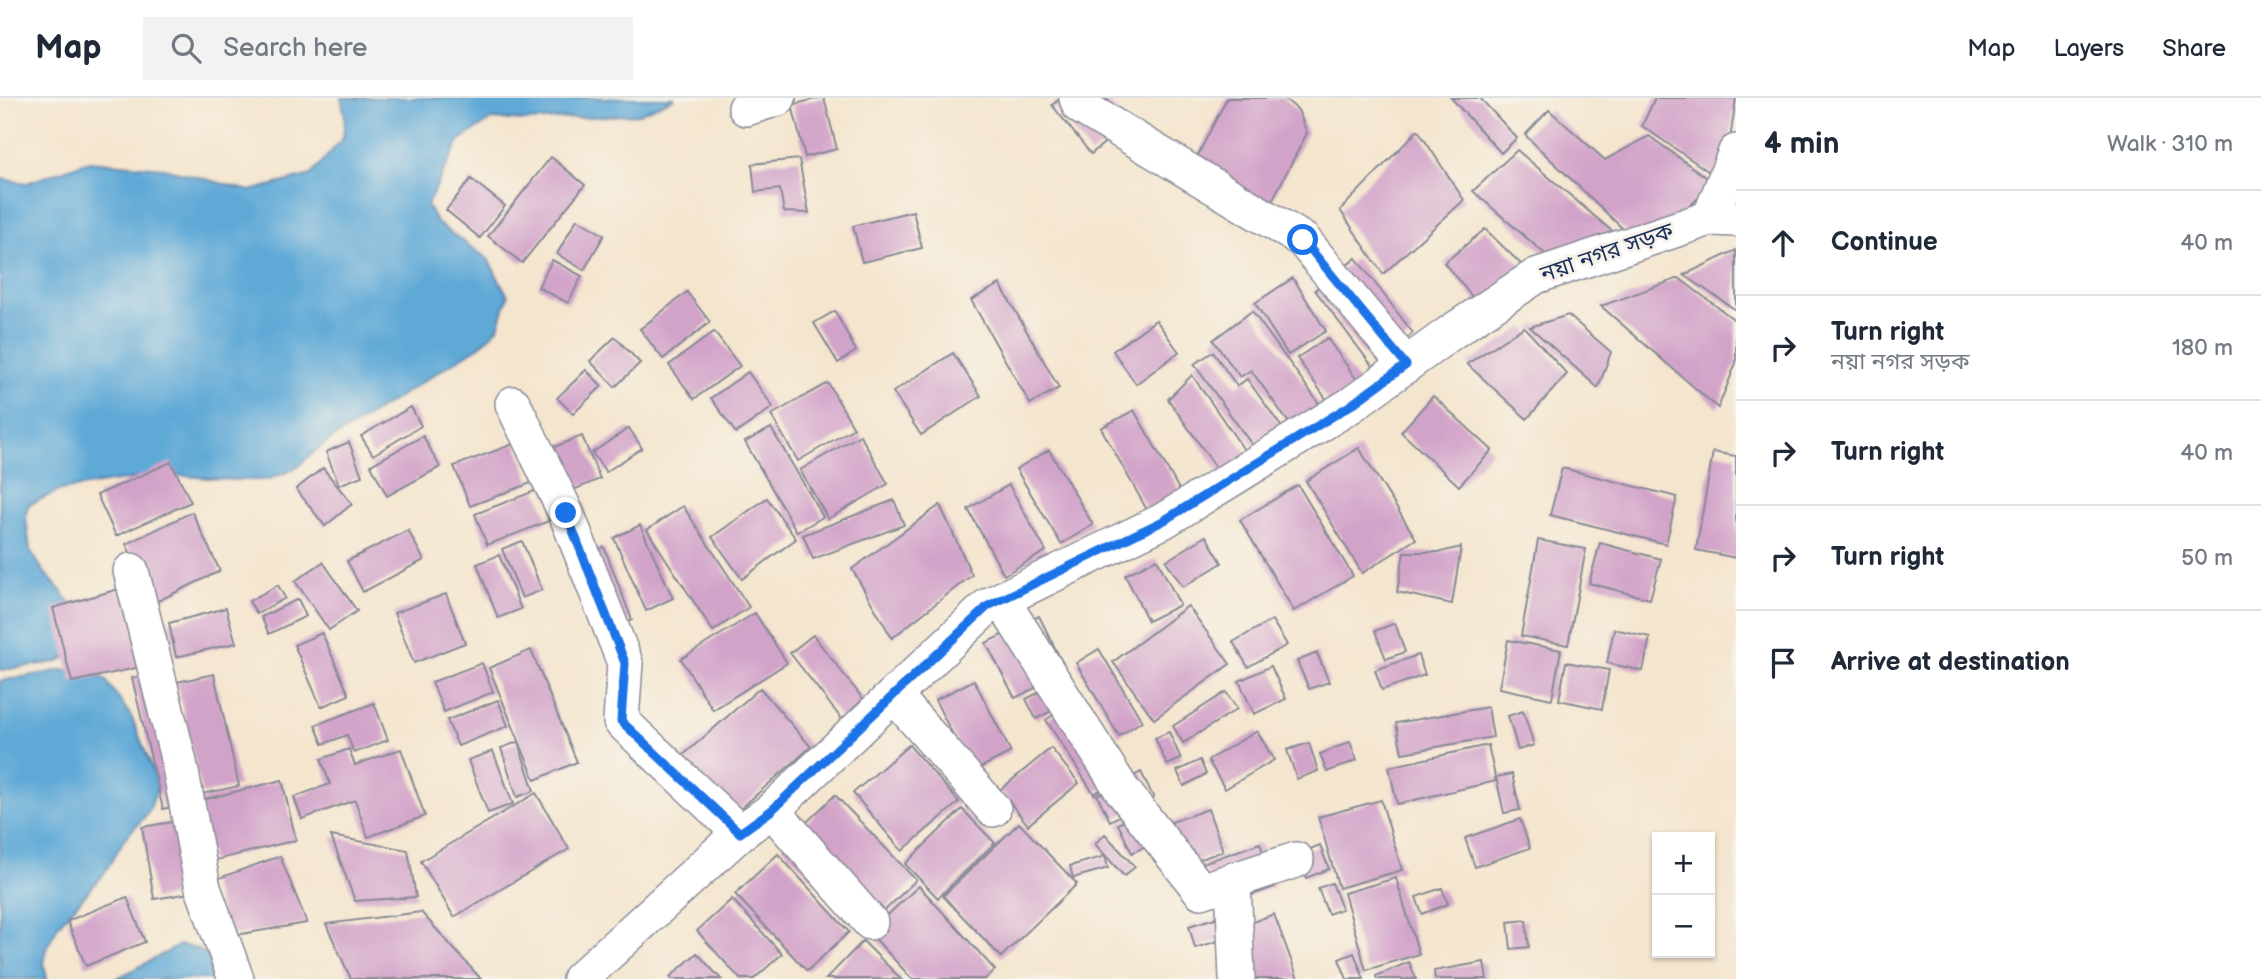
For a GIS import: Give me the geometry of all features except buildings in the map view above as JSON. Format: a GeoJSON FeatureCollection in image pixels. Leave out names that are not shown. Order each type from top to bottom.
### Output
{"type":"FeatureCollection","features":[{"type":"Feature","properties":{"kind":"street"},"geometry":{"type":"LineString","coordinates":[[1076,98],[1080,106],[1303,240],[1406,365]]}},
{"type":"Feature","properties":{"kind":"street"},"geometry":{"type":"LineString","coordinates":[[1723,218],[1736,152]]}},
{"type":"Feature","properties":{"kind":"street","name":"নয়া নগর সড়ক"},"geometry":{"type":"LineString","coordinates":[[583,978],[740,833],[772,810],[988,606],[1163,521],[1351,405],[1450,333],[1536,276],[1723,218]]}},
{"type":"Feature","properties":{"kind":"street"},"geometry":{"type":"LineString","coordinates":[[513,404],[566,513],[625,663],[621,721],[740,833]]}},
{"type":"Feature","properties":{"kind":"street"},"geometry":{"type":"LineString","coordinates":[[131,571],[179,762],[204,888],[236,979]]}},
{"type":"Feature","properties":{"kind":"street"},"geometry":{"type":"LineString","coordinates":[[1007,610],[1122,790],[1201,891],[1296,860]]}},
{"type":"Feature","properties":{"kind":"street"},"geometry":{"type":"LineString","coordinates":[[894,695],[993,809]]}},
{"type":"Feature","properties":{"kind":"street"},"geometry":{"type":"LineString","coordinates":[[772,810],[870,922]]}},
{"type":"Feature","properties":{"kind":"street"},"geometry":{"type":"LineString","coordinates":[[1233,880],[1237,979]]}},
{"type":"Feature","properties":{"kind":"water"},"geometry":{"type":"Polygon","coordinates":[[[341,98],[675,98],[639,114],[527,121],[492,119],[459,141],[427,205],[437,223],[488,259],[508,296],[498,328],[481,345],[321,446],[295,469],[267,480],[162,474],[61,490],[28,505],[26,517],[30,550],[86,626],[82,648],[57,662],[0,670],[0,179],[27,183],[89,161],[164,168],[250,191],[311,175],[343,138],[345,116],[341,98]]]}},
{"type":"Feature","properties":{"kind":"water"},"geometry":{"type":"Polygon","coordinates":[[[62,670],[85,670],[105,679],[131,716],[159,785],[148,813],[125,838],[104,874],[59,924],[47,947],[44,964],[47,979],[0,979],[0,681],[62,670]]]}},
{"type":"Feature","properties":{"kind":"water"},"geometry":{"type":"Polygon","coordinates":[[[180,945],[198,949],[212,961],[211,979],[116,979],[180,945]]]}},
{"type":"Feature","properties":{"kind":"route"},"geometry":{"type":"LineString","coordinates":[[566,513],[625,663],[621,721],[740,833],[772,810],[988,606],[1163,521],[1351,405],[1406,365],[1303,240]]}}]}
